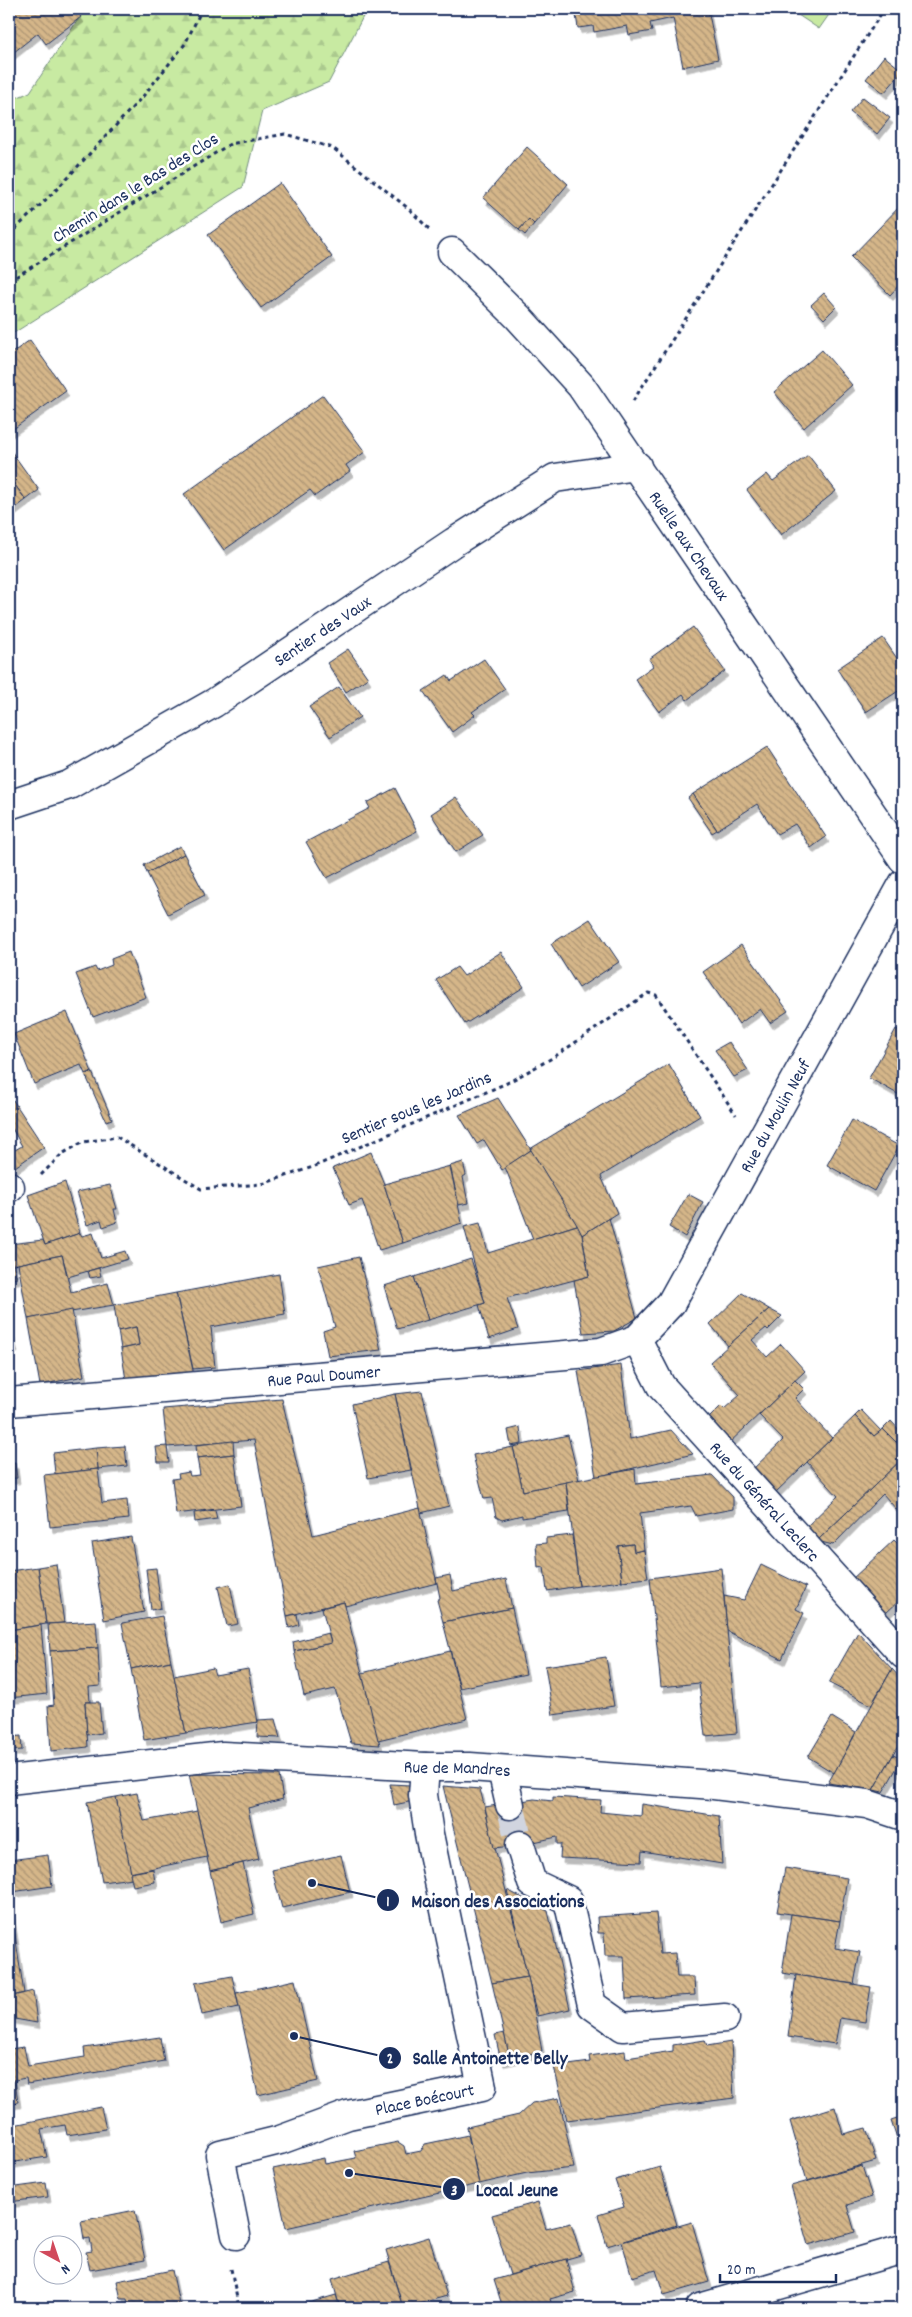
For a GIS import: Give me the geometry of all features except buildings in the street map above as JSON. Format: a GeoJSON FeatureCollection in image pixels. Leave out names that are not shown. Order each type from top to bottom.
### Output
{"type":"FeatureCollection","features":[{"type":"Feature","properties":{"kind":"street","name":"Ruelle aux Chevaux"},"geometry":{"type":"LineString","coordinates":[[452,252],[518,317],[581,386],[614,431],[903,859]]}},
{"type":"Feature","properties":{"kind":"street","name":"Sentier des Vaux"},"geometry":{"type":"LineString","coordinates":[[9,805],[70,785],[214,703],[454,542],[554,478],[637,466]]}},
{"type":"Feature","properties":{"kind":"street","name":"Rue du Moulin Neuf"},"geometry":{"type":"LineString","coordinates":[[637,1340],[670,1304],[758,1149],[903,884]]}},
{"type":"Feature","properties":{"kind":"street","name":"Rue Paul Doumer"},"geometry":{"type":"LineString","coordinates":[[9,1402],[601,1352],[637,1340]]}},
{"type":"Feature","properties":{"kind":"street","name":"Rue du Général Leclerc"},"geometry":{"type":"LineString","coordinates":[[637,1340],[661,1386],[903,1654]]}},
{"type":"Feature","properties":{"kind":"street","name":"Rue de Mandres"},"geometry":{"type":"LineString","coordinates":[[9,1780],[223,1756],[425,1767],[470,1767],[714,1785],[867,1804],[903,1816]]}},
{"type":"Feature","properties":{"kind":"street","name":"Place Boécourt"},"geometry":{"type":"LineString","coordinates":[[236,2235],[220,2155],[280,2140],[348,2116],[482,2087],[429,1834],[423,1795],[425,1767]]}},
{"type":"Feature","properties":{"kind":"street"},"geometry":{"type":"LineString","coordinates":[[502,1770],[510,1804]]}},
{"type":"Feature","properties":{"kind":"street"},"geometry":{"type":"LineString","coordinates":[[520,1845],[532,1882],[568,1900],[592,2005],[623,2027],[725,2018]]}},
{"type":"Feature","properties":{"kind":"street"},"geometry":{"type":"LineString","coordinates":[[700,2308],[903,2249]]}},
{"type":"Feature","properties":{"kind":"path"},"geometry":{"type":"LineString","coordinates":[[9,235],[56,190],[144,95],[185,44],[202,9]]}},
{"type":"Feature","properties":{"kind":"path"},"geometry":{"type":"LineString","coordinates":[[614,431],[884,9]]}},
{"type":"Feature","properties":{"kind":"path","name":"Chemin dans le Bas des Clos"},"geometry":{"type":"LineString","coordinates":[[9,282],[230,144],[285,134],[333,148],[409,209],[452,252]]}},
{"type":"Feature","properties":{"kind":"path","name":"Sentier sous les Jardins"},"geometry":{"type":"LineString","coordinates":[[9,1187],[38,1178],[62,1154],[83,1142],[117,1137],[201,1189],[262,1184],[312,1167],[506,1083],[554,1057],[648,993],[656,995],[758,1149]]}},
{"type":"Feature","properties":{"kind":"green space"},"geometry":{"type":"Polygon","coordinates":[[[85,9],[367,9],[329,82],[262,111],[243,187],[9,336],[9,101],[30,92],[85,9]]]}},
{"type":"Feature","properties":{"kind":"green space"},"geometry":{"type":"Polygon","coordinates":[[[789,9],[833,9],[819,29],[789,9]]]}},
{"type":"Feature","properties":{"kind":"tunnel"},"geometry":{"type":"LineString","coordinates":[[510,1805],[520,1845]]}},
{"type":"Feature","properties":{"kind":"place","name":"Maison des Associations"},"geometry":{"type":"Point","coordinates":[312,1883]}},
{"type":"Feature","properties":{"kind":"place","name":"Salle Antoinette Belly"},"geometry":{"type":"Point","coordinates":[294,2036]}},
{"type":"Feature","properties":{"kind":"place","name":"Local Jeune"},"geometry":{"type":"Point","coordinates":[349,2173]}}]}
